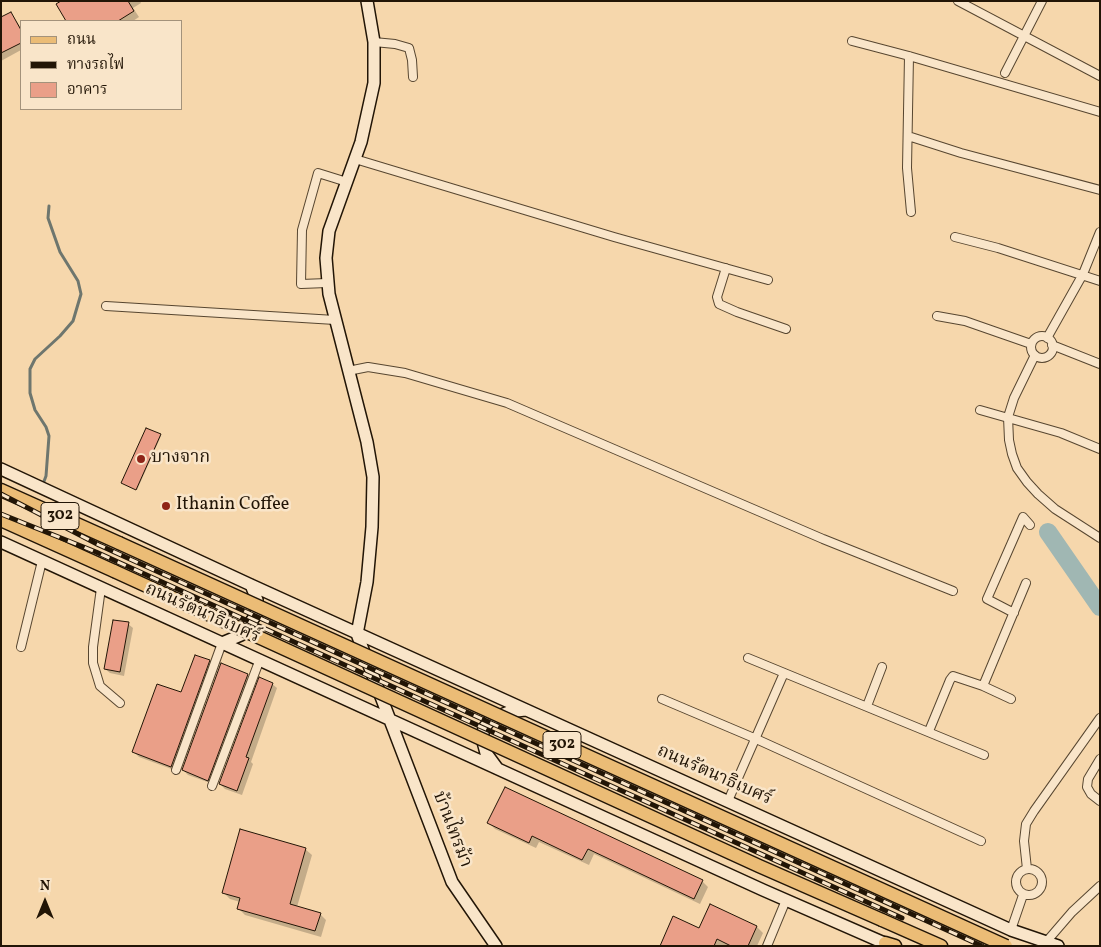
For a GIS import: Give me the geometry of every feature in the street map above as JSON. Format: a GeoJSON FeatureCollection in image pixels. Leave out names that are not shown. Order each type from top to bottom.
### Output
{"type":"FeatureCollection","features":[{"type":"Feature","properties":{"kind":"main road"},"geometry":{"type":"LineString","coordinates":[[367,1],[374,42],[374,83],[355,159],[329,231],[326,258],[327,283],[367,442],[373,487],[372,527],[367,582],[357,634],[388,718]]}},
{"type":"Feature","properties":{"kind":"main road","name":"ถนนรัตนาธิเบศร์"},"geometry":{"type":"LineString","coordinates":[[1,469],[357,634],[1011,930],[1058,946]]}},
{"type":"Feature","properties":{"kind":"main road","name":"ถนนรัตนาธิเบศร์"},"geometry":{"type":"LineString","coordinates":[[1,490],[1006,946]]}},
{"type":"Feature","properties":{"kind":"main road","name":"ถนนรัตนาธิเบศร์"},"geometry":{"type":"LineString","coordinates":[[1,520],[759,866],[941,946]]}},
{"type":"Feature","properties":{"kind":"main road","name":"ถนนรัตนาธิเบศร์"},"geometry":{"type":"LineString","coordinates":[[1,542],[786,900],[890,945]]}},
{"type":"Feature","properties":{"kind":"main road"},"geometry":{"type":"LineString","coordinates":[[222,643],[241,635],[256,615],[258,600],[251,585]]}},
{"type":"Feature","properties":{"kind":"main road"},"geometry":{"type":"LineString","coordinates":[[498,769],[486,753],[482,738],[484,728],[491,719],[509,712],[525,710]]}},
{"type":"Feature","properties":{"kind":"main road","name":"บ้านไทรม้า"},"geometry":{"type":"LineString","coordinates":[[388,718],[452,882],[496,946]]}},
{"type":"Feature","properties":{"kind":"street"},"geometry":{"type":"LineString","coordinates":[[958,1],[1100,76]]}},
{"type":"Feature","properties":{"kind":"street"},"geometry":{"type":"LineString","coordinates":[[1005,73],[1042,1]]}},
{"type":"Feature","properties":{"kind":"street"},"geometry":{"type":"LineString","coordinates":[[852,41],[1100,112]]}},
{"type":"Feature","properties":{"kind":"street"},"geometry":{"type":"LineString","coordinates":[[374,42],[395,44],[409,48],[413,77]]}},
{"type":"Feature","properties":{"kind":"street"},"geometry":{"type":"LineString","coordinates":[[909,56],[908,190],[911,212]]}},
{"type":"Feature","properties":{"kind":"street"},"geometry":{"type":"LineString","coordinates":[[908,136],[961,153],[1100,190]]}},
{"type":"Feature","properties":{"kind":"street"},"geometry":{"type":"LineString","coordinates":[[355,159],[614,237],[768,280]]}},
{"type":"Feature","properties":{"kind":"street"},"geometry":{"type":"LineString","coordinates":[[327,283],[300,284],[302,230],[318,173],[347,182]]}},
{"type":"Feature","properties":{"kind":"street"},"geometry":{"type":"LineString","coordinates":[[1047,338],[1083,274],[1100,232]]}},
{"type":"Feature","properties":{"kind":"street"},"geometry":{"type":"LineString","coordinates":[[955,237],[998,248],[1100,281]]}},
{"type":"Feature","properties":{"kind":"street"},"geometry":{"type":"LineString","coordinates":[[726,268],[717,297],[720,304],[786,329]]}},
{"type":"Feature","properties":{"kind":"street"},"geometry":{"type":"LineString","coordinates":[[106,306],[335,320]]}},
{"type":"Feature","properties":{"kind":"street"},"geometry":{"type":"LineString","coordinates":[[937,316],[965,321],[1031,344]]}},
{"type":"Feature","properties":{"kind":"street"},"geometry":{"type":"LineString","coordinates":[[1031,344],[1038,337],[1047,338],[1052,345],[1100,364]]}},
{"type":"Feature","properties":{"kind":"street"},"geometry":{"type":"LineString","coordinates":[[1031,344],[1035,355],[1045,357],[1049,354],[1052,345]]}},
{"type":"Feature","properties":{"kind":"street"},"geometry":{"type":"LineString","coordinates":[[1035,355],[1014,398],[1008,417],[1008,440],[1012,454],[1027,482],[1038,494],[1055,509],[1100,538]]}},
{"type":"Feature","properties":{"kind":"street"},"geometry":{"type":"LineString","coordinates":[[348,370],[368,367],[405,373],[506,403],[823,539],[953,591]]}},
{"type":"Feature","properties":{"kind":"street"},"geometry":{"type":"LineString","coordinates":[[980,410],[1008,417],[1100,448]]}},
{"type":"Feature","properties":{"kind":"street"},"geometry":{"type":"LineString","coordinates":[[1014,613],[987,599],[1023,517],[1030,525]]}},
{"type":"Feature","properties":{"kind":"street"},"geometry":{"type":"LineString","coordinates":[[21,647],[42,561]]}},
{"type":"Feature","properties":{"kind":"street"},"geometry":{"type":"LineString","coordinates":[[983,686],[1026,583]]}},
{"type":"Feature","properties":{"kind":"street"},"geometry":{"type":"LineString","coordinates":[[101,588],[93,663],[100,686],[120,703]]}},
{"type":"Feature","properties":{"kind":"street"},"geometry":{"type":"LineString","coordinates":[[176,770],[222,643]]}},
{"type":"Feature","properties":{"kind":"street"},"geometry":{"type":"LineString","coordinates":[[748,658],[984,755]]}},
{"type":"Feature","properties":{"kind":"street"},"geometry":{"type":"LineString","coordinates":[[212,786],[260,659]]}},
{"type":"Feature","properties":{"kind":"street"},"geometry":{"type":"LineString","coordinates":[[867,706],[882,667]]}},
{"type":"Feature","properties":{"kind":"street"},"geometry":{"type":"LineString","coordinates":[[728,801],[784,673]]}},
{"type":"Feature","properties":{"kind":"street"},"geometry":{"type":"LineString","coordinates":[[929,731],[953,676],[983,686],[1011,699]]}},
{"type":"Feature","properties":{"kind":"street"},"geometry":{"type":"LineString","coordinates":[[662,699],[754,738],[981,841]]}},
{"type":"Feature","properties":{"kind":"street"},"geometry":{"type":"LineString","coordinates":[[1027,869],[1024,841],[1026,824],[1100,718]]}},
{"type":"Feature","properties":{"kind":"street"},"geometry":{"type":"LineString","coordinates":[[1100,759],[1088,780],[1088,787],[1091,794],[1100,801]]}},
{"type":"Feature","properties":{"kind":"street"},"geometry":{"type":"LineString","coordinates":[[1027,869],[1039,873],[1042,882],[1041,888],[1034,895],[1023,895],[1019,892],[1015,882],[1020,872],[1027,869]]}},
{"type":"Feature","properties":{"kind":"street"},"geometry":{"type":"LineString","coordinates":[[1047,941],[1072,912],[1100,886]]}},
{"type":"Feature","properties":{"kind":"street"},"geometry":{"type":"LineString","coordinates":[[1011,930],[1023,895]]}},
{"type":"Feature","properties":{"kind":"street"},"geometry":{"type":"LineString","coordinates":[[767,946],[786,900]]}},
{"type":"Feature","properties":{"kind":"building"},"geometry":{"type":"Polygon","coordinates":[[[61,1],[128,1],[134,11],[120,20],[65,20],[56,4],[61,1]]]}},
{"type":"Feature","properties":{"kind":"building"},"geometry":{"type":"Polygon","coordinates":[[[11,12],[20,28],[20,44],[1,53],[1,17],[11,12]]]}},
{"type":"Feature","properties":{"kind":"building","name":"บางจาก"},"geometry":{"type":"Polygon","coordinates":[[[146,428],[161,434],[136,490],[121,483],[146,428]]]}},
{"type":"Feature","properties":{"kind":"building"},"geometry":{"type":"Polygon","coordinates":[[[113,620],[129,622],[120,672],[104,669],[113,620]]]}},
{"type":"Feature","properties":{"kind":"building"},"geometry":{"type":"Polygon","coordinates":[[[195,655],[210,660],[171,767],[132,752],[157,684],[181,692],[195,655]]]}},
{"type":"Feature","properties":{"kind":"building"},"geometry":{"type":"Polygon","coordinates":[[[221,663],[248,674],[208,781],[182,770],[221,663]]]}},
{"type":"Feature","properties":{"kind":"building"},"geometry":{"type":"Polygon","coordinates":[[[259,677],[273,683],[246,757],[249,758],[237,791],[219,784],[259,677]]]}},
{"type":"Feature","properties":{"kind":"building"},"geometry":{"type":"Polygon","coordinates":[[[505,787],[703,880],[694,899],[588,849],[582,860],[532,836],[529,843],[487,823],[505,787]]]}},
{"type":"Feature","properties":{"kind":"building"},"geometry":{"type":"Polygon","coordinates":[[[240,829],[306,848],[290,904],[321,913],[315,931],[237,909],[240,898],[222,893],[240,829]]]}},
{"type":"Feature","properties":{"kind":"building"},"geometry":{"type":"Polygon","coordinates":[[[710,904],[757,926],[748,946],[731,946],[717,939],[714,946],[660,946],[673,916],[699,928],[710,904]]]}},
{"type":"Feature","properties":{"kind":"waterway"},"geometry":{"type":"LineString","coordinates":[[43,484],[46,476],[49,436],[46,427],[35,410],[30,393],[30,369],[35,359],[73,321],[81,294],[78,281],[60,252],[48,218],[49,206]]}},
{"type":"Feature","properties":{"kind":"waterway"},"geometry":{"type":"LineString","coordinates":[[1048,532],[1100,607]]}},
{"type":"Feature","properties":{"kind":"railway"},"geometry":{"type":"LineString","coordinates":[[1,494],[99,545],[982,946]]}},
{"type":"Feature","properties":{"kind":"railway"},"geometry":{"type":"LineString","coordinates":[[1,514],[96,552],[902,918]]}},
{"type":"Feature","properties":{"kind":"place","name":"บางจาก"},"geometry":{"type":"Point","coordinates":[141,459]}},
{"type":"Feature","properties":{"kind":"place","name":"Ithanin Coffee"},"geometry":{"type":"Point","coordinates":[166,506]}}]}
